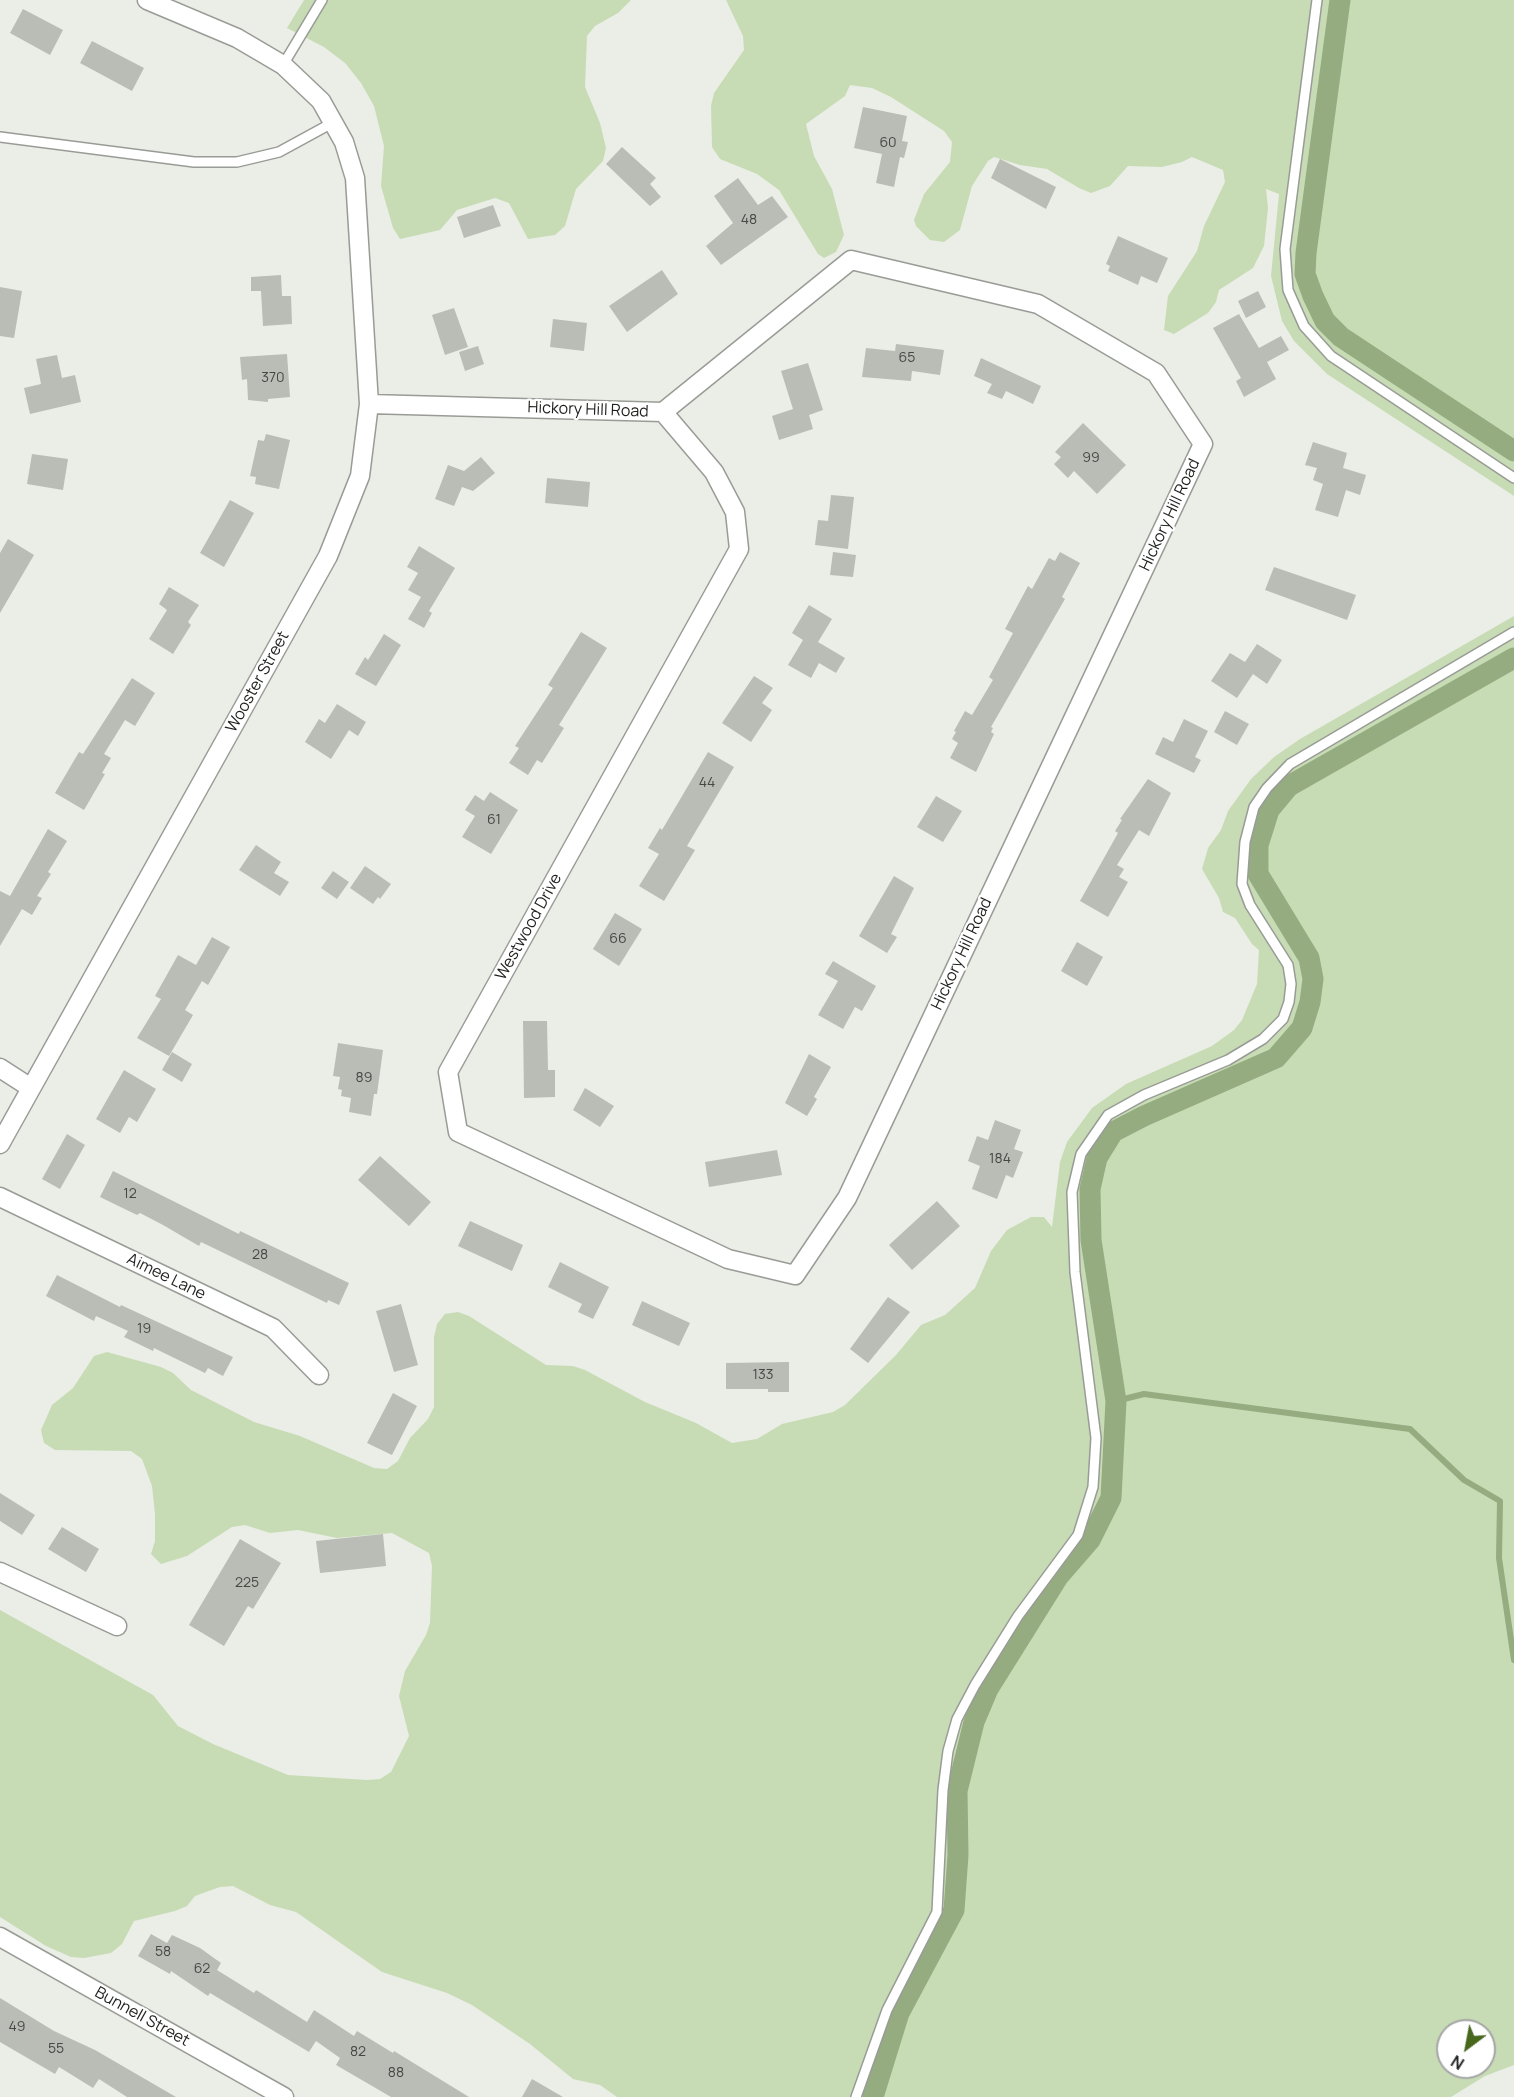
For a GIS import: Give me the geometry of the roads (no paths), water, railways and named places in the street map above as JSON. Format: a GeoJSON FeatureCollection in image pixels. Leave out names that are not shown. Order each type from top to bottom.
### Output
{"type":"FeatureCollection","features":[{"type":"Feature","properties":{"kind":"street","name":"Wooster Street"},"geometry":{"type":"LineString","coordinates":[[0,1144],[328,556],[360,476],[369,404],[355,178],[344,142],[321,101],[283,65],[237,38],[147,0]]}},
{"type":"Feature","properties":{"kind":"street","name":"Hickory Hill Road"},"geometry":{"type":"LineString","coordinates":[[369,404],[663,412],[851,260],[1038,304],[1156,373],[1203,444],[847,1198],[795,1275]]}},
{"type":"Feature","properties":{"kind":"street","name":"Westwood Drive"},"geometry":{"type":"LineString","coordinates":[[663,412],[714,472],[735,512],[738,549],[448,1072],[458,1132],[728,1259],[795,1275]]}},
{"type":"Feature","properties":{"kind":"street"},"geometry":{"type":"LineString","coordinates":[[0,1068],[31,1088]]}},
{"type":"Feature","properties":{"kind":"street","name":"Aimee Lane"},"geometry":{"type":"LineString","coordinates":[[0,1197],[273,1328],[319,1375]]}},
{"type":"Feature","properties":{"kind":"street"},"geometry":{"type":"LineString","coordinates":[[0,1572],[117,1626]]}},
{"type":"Feature","properties":{"kind":"street","name":"Bunnell Street"},"geometry":{"type":"LineString","coordinates":[[0,1937],[284,2097]]}},
{"type":"Feature","properties":{"kind":"lane"},"geometry":{"type":"LineString","coordinates":[[283,65],[322,0]]}},
{"type":"Feature","properties":{"kind":"lane"},"geometry":{"type":"LineString","coordinates":[[1317,0],[1285,249],[1288,290],[1304,326],[1331,356],[1514,478]]}},
{"type":"Feature","properties":{"kind":"lane"},"geometry":{"type":"LineString","coordinates":[[0,136],[194,162],[237,162],[279,152],[334,122]]}},
{"type":"Feature","properties":{"kind":"lane"},"geometry":{"type":"LineString","coordinates":[[856,2097],[887,2010],[938,1912],[943,1790],[948,1750],[957,1719],[975,1685],[1018,1616],[1078,1535],[1093,1487],[1096,1438],[1075,1272],[1072,1192],[1081,1154],[1108,1114],[1144,1095],[1228,1060],[1263,1039],[1283,1019],[1289,1002],[1291,984],[1288,965],[1250,905],[1242,884],[1245,842],[1254,807],[1267,788],[1290,764],[1514,632]]}},
{"type":"Feature","properties":{"kind":"waterway"},"geometry":{"type":"LineString","coordinates":[[1340,0],[1306,253],[1305,274],[1313,296],[1325,321],[1341,337],[1514,451]]}},
{"type":"Feature","properties":{"kind":"waterway"},"geometry":{"type":"LineString","coordinates":[[873,2097],[899,2013],[954,1910],[958,1855],[957,1791],[974,1722],[988,1689],[1058,1577],[1090,1540],[1111,1498],[1116,1401],[1091,1240],[1090,1189],[1097,1158],[1113,1132],[1276,1058],[1302,1028],[1310,1002],[1313,979],[1309,958],[1258,874],[1258,845],[1269,810],[1289,786],[1514,658]]}},
{"type":"Feature","properties":{"kind":"waterway"},"geometry":{"type":"LineString","coordinates":[[1116,1401],[1144,1394],[1410,1429],[1464,1480],[1500,1501],[1499,1558],[1514,1660]]}}]}
